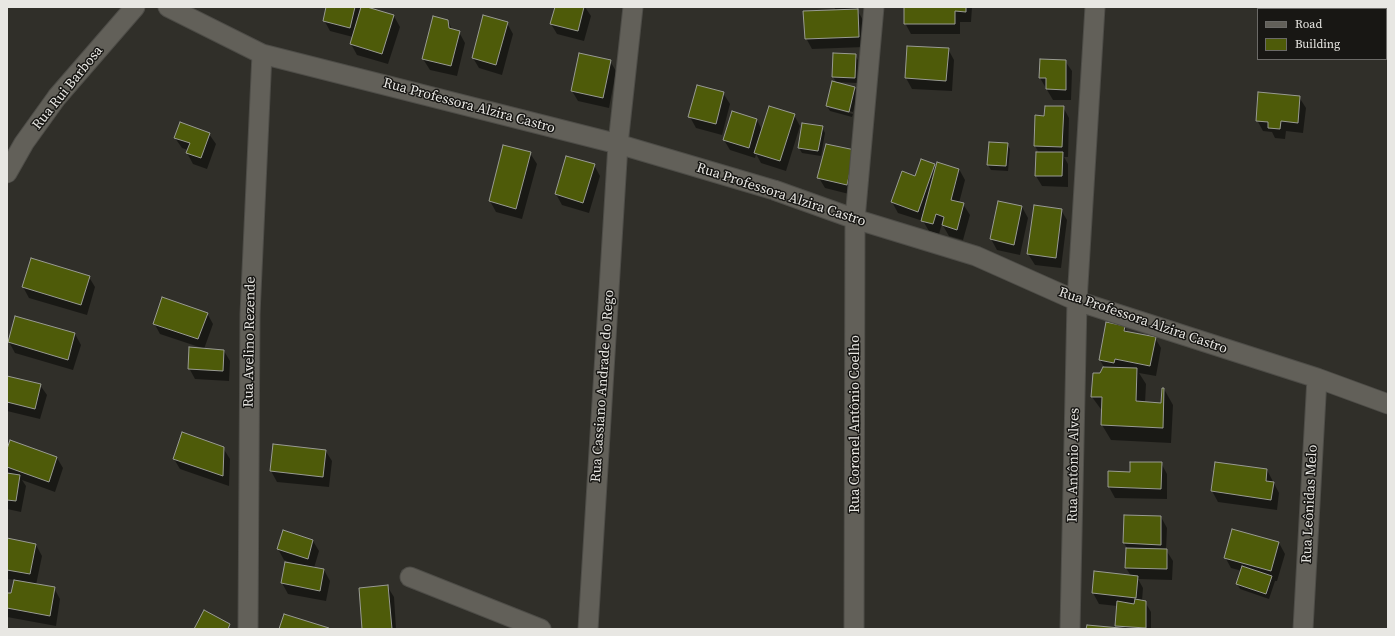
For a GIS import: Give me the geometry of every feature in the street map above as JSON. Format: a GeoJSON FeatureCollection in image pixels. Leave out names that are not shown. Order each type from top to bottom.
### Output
{"type":"FeatureCollection","features":[{"type":"Feature","properties":{"kind":"street","name":"Rua Rui Barbosa"},"geometry":{"type":"LineString","coordinates":[[7,173],[24,143],[57,97],[135,7]]}},
{"type":"Feature","properties":{"kind":"street","name":"Rua Professora Alzira Castro"},"geometry":{"type":"LineString","coordinates":[[168,7],[262,54],[618,144],[774,190],[855,218],[976,256],[1077,301],[1317,378],[1388,404]]}},
{"type":"Feature","properties":{"kind":"street"},"geometry":{"type":"LineString","coordinates":[[618,144],[633,7]]}},
{"type":"Feature","properties":{"kind":"street","name":"Rua Coronel Antônio Coelho"},"geometry":{"type":"LineString","coordinates":[[854,629],[855,218],[874,7]]}},
{"type":"Feature","properties":{"kind":"street","name":"Rua Antônio Alves"},"geometry":{"type":"LineString","coordinates":[[1070,629],[1077,301],[1095,7]]}},
{"type":"Feature","properties":{"kind":"street","name":"Rua Avelino Rezende"},"geometry":{"type":"LineString","coordinates":[[248,629],[250,314],[262,54]]}},
{"type":"Feature","properties":{"kind":"street","name":"Rua Cassiano Andrade do Rego"},"geometry":{"type":"LineString","coordinates":[[588,629],[618,144]]}},
{"type":"Feature","properties":{"kind":"street","name":"Rua Leônidas Melo"},"geometry":{"type":"LineString","coordinates":[[1303,629],[1317,378]]}},
{"type":"Feature","properties":{"kind":"street"},"geometry":{"type":"LineString","coordinates":[[410,577],[542,629]]}},
{"type":"Feature","properties":{"kind":"building"},"geometry":{"type":"Polygon","coordinates":[[[326,7],[355,7],[350,28],[323,21],[326,7]]]}},
{"type":"Feature","properties":{"kind":"building"},"geometry":{"type":"Polygon","coordinates":[[[361,7],[367,7],[394,15],[382,54],[350,44],[361,7]]]}},
{"type":"Feature","properties":{"kind":"building"},"geometry":{"type":"Polygon","coordinates":[[[555,7],[584,7],[578,31],[550,24],[555,7]]]}},
{"type":"Feature","properties":{"kind":"building"},"geometry":{"type":"Polygon","coordinates":[[[904,7],[966,7],[966,12],[955,11],[955,24],[904,24],[904,7]]]}},
{"type":"Feature","properties":{"kind":"building"},"geometry":{"type":"Polygon","coordinates":[[[858,9],[859,37],[805,39],[803,11],[858,9]]]}},
{"type":"Feature","properties":{"kind":"building"},"geometry":{"type":"Polygon","coordinates":[[[483,15],[508,22],[496,65],[472,58],[483,15]]]}},
{"type":"Feature","properties":{"kind":"building"},"geometry":{"type":"Polygon","coordinates":[[[433,16],[448,20],[449,28],[460,31],[451,66],[422,59],[433,16]]]}},
{"type":"Feature","properties":{"kind":"building"},"geometry":{"type":"Polygon","coordinates":[[[907,46],[949,48],[946,81],[905,78],[907,46]]]}},
{"type":"Feature","properties":{"kind":"building"},"geometry":{"type":"Polygon","coordinates":[[[579,53],[611,60],[603,98],[571,91],[579,53]]]}},
{"type":"Feature","properties":{"kind":"building"},"geometry":{"type":"Polygon","coordinates":[[[833,53],[856,54],[855,78],[832,77],[833,53]]]}},
{"type":"Feature","properties":{"kind":"building"},"geometry":{"type":"Polygon","coordinates":[[[1040,59],[1066,60],[1066,90],[1046,89],[1046,78],[1039,78],[1040,59]]]}},
{"type":"Feature","properties":{"kind":"building"},"geometry":{"type":"Polygon","coordinates":[[[832,81],[855,87],[849,112],[826,106],[832,81]]]}},
{"type":"Feature","properties":{"kind":"building"},"geometry":{"type":"Polygon","coordinates":[[[697,85],[724,92],[716,124],[688,117],[697,85]]]}},
{"type":"Feature","properties":{"kind":"building"},"geometry":{"type":"Polygon","coordinates":[[[1258,92],[1300,96],[1298,123],[1281,121],[1280,129],[1268,128],[1268,122],[1256,121],[1258,92]]]}},
{"type":"Feature","properties":{"kind":"building"},"geometry":{"type":"Polygon","coordinates":[[[769,106],[795,114],[780,161],[754,153],[769,106]]]}},
{"type":"Feature","properties":{"kind":"building"},"geometry":{"type":"Polygon","coordinates":[[[1045,106],[1064,106],[1062,147],[1034,146],[1035,115],[1044,116],[1045,106]]]}},
{"type":"Feature","properties":{"kind":"building"},"geometry":{"type":"Polygon","coordinates":[[[732,111],[757,119],[749,148],[723,140],[732,111]]]}},
{"type":"Feature","properties":{"kind":"building"},"geometry":{"type":"Polygon","coordinates":[[[180,122],[210,133],[201,158],[186,153],[190,143],[174,138],[180,122]]]}},
{"type":"Feature","properties":{"kind":"building"},"geometry":{"type":"Polygon","coordinates":[[[802,123],[823,126],[818,151],[798,148],[802,123]]]}},
{"type":"Feature","properties":{"kind":"building"},"geometry":{"type":"Polygon","coordinates":[[[989,142],[1008,143],[1006,166],[987,165],[989,142]]]}},
{"type":"Feature","properties":{"kind":"building"},"geometry":{"type":"Polygon","coordinates":[[[826,144],[855,150],[847,185],[817,178],[826,144]]]}},
{"type":"Feature","properties":{"kind":"building"},"geometry":{"type":"Polygon","coordinates":[[[503,145],[531,152],[516,209],[489,201],[503,145]]]}},
{"type":"Feature","properties":{"kind":"building"},"geometry":{"type":"Polygon","coordinates":[[[1036,152],[1063,152],[1062,176],[1035,176],[1036,152]]]}},
{"type":"Feature","properties":{"kind":"building"},"geometry":{"type":"Polygon","coordinates":[[[566,156],[595,164],[583,203],[555,194],[566,156]]]}},
{"type":"Feature","properties":{"kind":"building"},"geometry":{"type":"Polygon","coordinates":[[[921,159],[935,164],[918,212],[891,202],[902,171],[915,176],[921,159]]]}},
{"type":"Feature","properties":{"kind":"building"},"geometry":{"type":"Polygon","coordinates":[[[937,162],[959,169],[951,200],[964,203],[957,230],[942,225],[944,217],[936,214],[933,224],[921,221],[937,162]]]}},
{"type":"Feature","properties":{"kind":"building"},"geometry":{"type":"Polygon","coordinates":[[[998,201],[1022,206],[1014,245],[990,239],[998,201]]]}},
{"type":"Feature","properties":{"kind":"building"},"geometry":{"type":"Polygon","coordinates":[[[1034,205],[1062,209],[1056,258],[1027,254],[1034,205]]]}},
{"type":"Feature","properties":{"kind":"building"},"geometry":{"type":"Polygon","coordinates":[[[31,258],[90,276],[81,305],[22,287],[31,258]]]}},
{"type":"Feature","properties":{"kind":"building"},"geometry":{"type":"Polygon","coordinates":[[[162,297],[208,313],[198,339],[153,324],[162,297]]]}},
{"type":"Feature","properties":{"kind":"building"},"geometry":{"type":"Polygon","coordinates":[[[15,316],[75,333],[68,360],[8,342],[15,316]]]}},
{"type":"Feature","properties":{"kind":"building"},"geometry":{"type":"Polygon","coordinates":[[[1106,322],[1125,326],[1124,331],[1156,337],[1150,366],[1115,359],[1114,363],[1099,360],[1106,322]]]}},
{"type":"Feature","properties":{"kind":"building"},"geometry":{"type":"Polygon","coordinates":[[[189,347],[224,350],[223,371],[188,369],[189,347]]]}},
{"type":"Feature","properties":{"kind":"building"},"geometry":{"type":"Polygon","coordinates":[[[1103,367],[1137,368],[1136,401],[1161,403],[1162,388],[1164,388],[1163,428],[1101,425],[1102,397],[1091,397],[1093,373],[1100,373],[1103,367]]]}},
{"type":"Feature","properties":{"kind":"building"},"geometry":{"type":"Polygon","coordinates":[[[7,376],[41,384],[35,409],[7,402],[7,376]]]}},
{"type":"Feature","properties":{"kind":"building"},"geometry":{"type":"Polygon","coordinates":[[[182,432],[224,447],[223,476],[173,459],[182,432]]]}},
{"type":"Feature","properties":{"kind":"building"},"geometry":{"type":"Polygon","coordinates":[[[10,440],[57,457],[49,482],[7,467],[7,449],[10,440]]]}},
{"type":"Feature","properties":{"kind":"building"},"geometry":{"type":"Polygon","coordinates":[[[273,444],[326,450],[323,477],[270,471],[273,444]]]}},
{"type":"Feature","properties":{"kind":"building"},"geometry":{"type":"Polygon","coordinates":[[[1130,462],[1162,462],[1161,489],[1108,487],[1108,471],[1130,472],[1130,462]]]}},
{"type":"Feature","properties":{"kind":"building"},"geometry":{"type":"Polygon","coordinates":[[[1215,462],[1267,469],[1266,481],[1274,482],[1271,500],[1211,491],[1215,462]]]}},
{"type":"Feature","properties":{"kind":"building"},"geometry":{"type":"Polygon","coordinates":[[[7,473],[20,475],[16,501],[7,500],[7,473]]]}},
{"type":"Feature","properties":{"kind":"building"},"geometry":{"type":"Polygon","coordinates":[[[1124,515],[1161,516],[1161,545],[1123,543],[1124,515]]]}},
{"type":"Feature","properties":{"kind":"building"},"geometry":{"type":"Polygon","coordinates":[[[1232,529],[1279,542],[1271,571],[1224,558],[1232,529]]]}},
{"type":"Feature","properties":{"kind":"building"},"geometry":{"type":"Polygon","coordinates":[[[283,530],[313,540],[308,559],[277,549],[283,530]]]}},
{"type":"Feature","properties":{"kind":"building"},"geometry":{"type":"Polygon","coordinates":[[[7,538],[36,544],[30,574],[7,570],[7,538]]]}},
{"type":"Feature","properties":{"kind":"building"},"geometry":{"type":"Polygon","coordinates":[[[1126,548],[1167,549],[1167,569],[1125,568],[1126,548]]]}},
{"type":"Feature","properties":{"kind":"building"},"geometry":{"type":"Polygon","coordinates":[[[285,562],[324,569],[320,591],[281,583],[285,562]]]}},
{"type":"Feature","properties":{"kind":"building"},"geometry":{"type":"Polygon","coordinates":[[[1242,566],[1272,576],[1266,594],[1236,584],[1242,566]]]}},
{"type":"Feature","properties":{"kind":"building"},"geometry":{"type":"Polygon","coordinates":[[[1094,571],[1138,576],[1136,598],[1092,593],[1094,571]]]}},
{"type":"Feature","properties":{"kind":"building"},"geometry":{"type":"Polygon","coordinates":[[[14,580],[55,587],[50,616],[7,608],[7,593],[11,593],[14,580]]]}},
{"type":"Feature","properties":{"kind":"building"},"geometry":{"type":"Polygon","coordinates":[[[388,585],[392,629],[362,629],[359,588],[388,585]]]}},
{"type":"Feature","properties":{"kind":"building"},"geometry":{"type":"Polygon","coordinates":[[[1135,599],[1146,601],[1146,628],[1115,626],[1117,601],[1134,604],[1135,599]]]}},
{"type":"Feature","properties":{"kind":"building"},"geometry":{"type":"Polygon","coordinates":[[[204,610],[230,624],[228,629],[194,629],[204,610]]]}},
{"type":"Feature","properties":{"kind":"building"},"geometry":{"type":"Polygon","coordinates":[[[284,614],[329,628],[279,629],[284,614]]]}},
{"type":"Feature","properties":{"kind":"building"},"geometry":{"type":"Polygon","coordinates":[[[1087,625],[1131,629],[1086,629],[1087,625]]]}}]}
